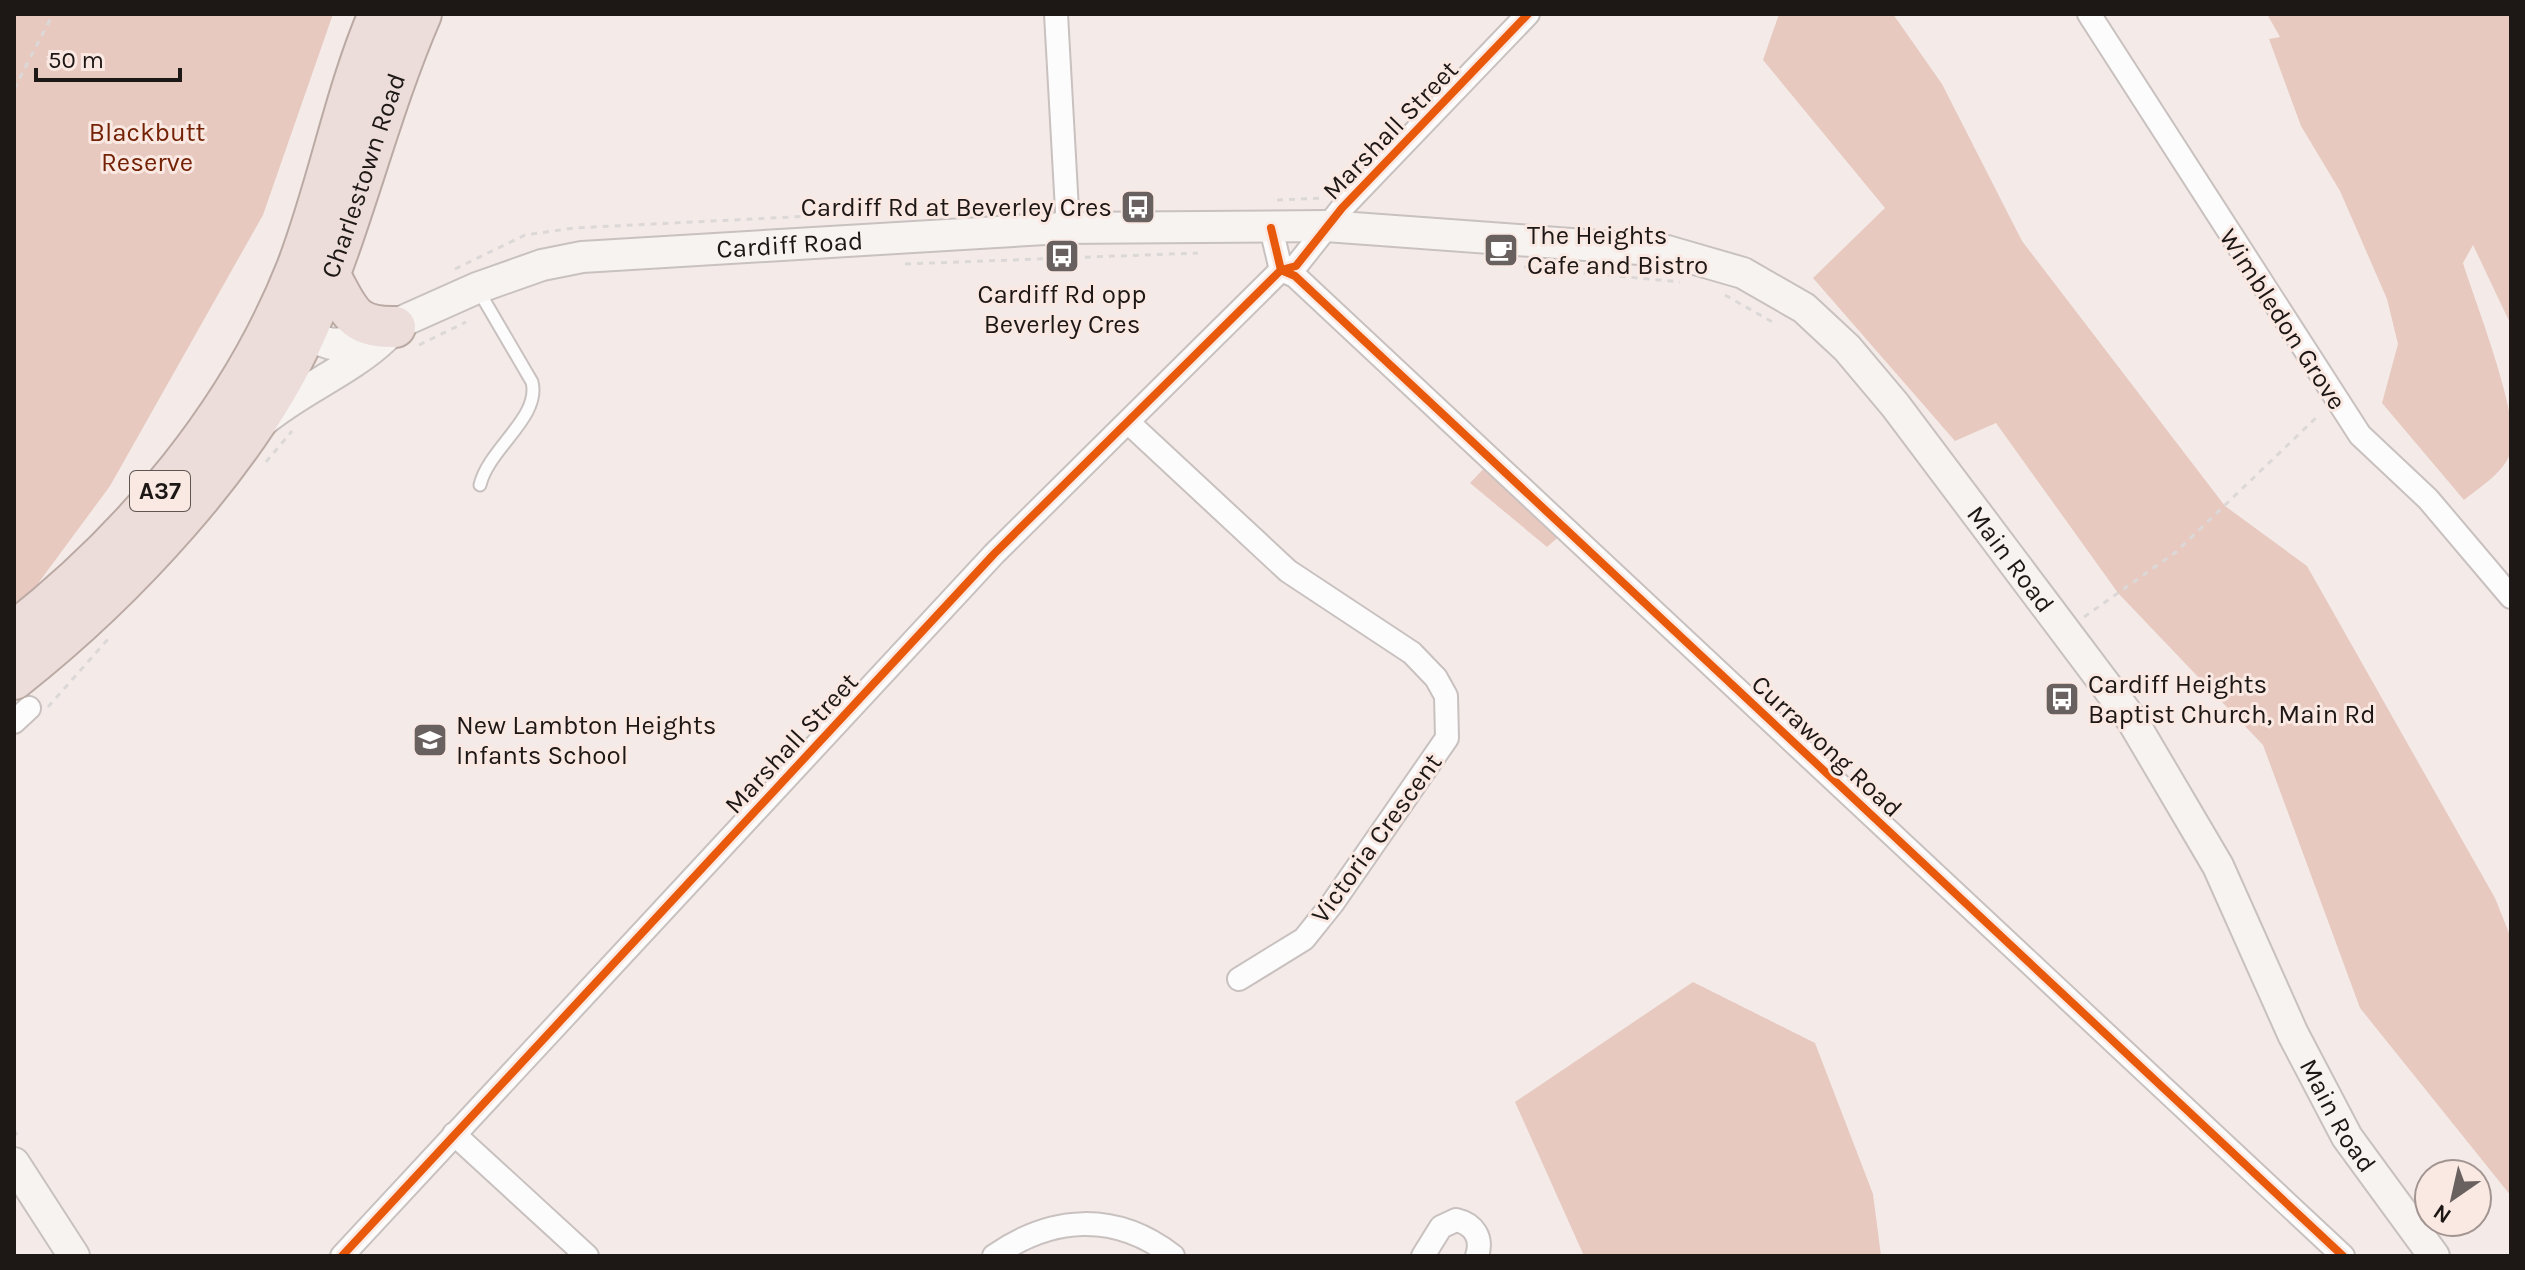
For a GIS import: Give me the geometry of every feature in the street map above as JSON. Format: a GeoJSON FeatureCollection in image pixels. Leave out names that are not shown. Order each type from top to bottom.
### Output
{"type":"FeatureCollection","features":[{"type":"Feature","properties":{"kind":"highway","name":"Charlestown Road"},"geometry":{"type":"LineString","coordinates":[[289,330],[298,264],[358,63],[379,14]]}},
{"type":"Feature","properties":{"kind":"highway","name":"Charlestown Road"},"geometry":{"type":"LineString","coordinates":[[289,330],[330,276],[397,69],[421,14]]}},
{"type":"Feature","properties":{"kind":"highway"},"geometry":{"type":"LineString","coordinates":[[330,276],[341,300],[355,317],[369,326],[395,327]]}},
{"type":"Feature","properties":{"kind":"highway","name":"A37"},"geometry":{"type":"LineString","coordinates":[[19,703],[104,601],[199,496],[242,440],[289,330]]}},
{"type":"Feature","properties":{"kind":"highway","name":"A37"},"geometry":{"type":"LineString","coordinates":[[14,632],[70,585],[155,498],[289,330]]}},
{"type":"Feature","properties":{"kind":"main road","name":"Cardiff Road"},"geometry":{"type":"LineString","coordinates":[[289,330],[339,344],[356,342],[477,288],[542,265],[611,254],[1068,228],[1326,226]]}},
{"type":"Feature","properties":{"kind":"main road","name":"Main Road"},"geometry":{"type":"LineString","coordinates":[[1326,226],[1667,251],[1743,273],[1804,308],[1847,348],[1895,405],[2132,720],[2218,866],[2293,1034],[2347,1137],[2434,1256]]}},
{"type":"Feature","properties":{"kind":"main road"},"geometry":{"type":"LineString","coordinates":[[242,440],[308,387],[361,360],[395,327]]}},
{"type":"Feature","properties":{"kind":"main road"},"geometry":{"type":"LineString","coordinates":[[14,1163],[74,1256]]}},
{"type":"Feature","properties":{"kind":"street"},"geometry":{"type":"LineString","coordinates":[[1056,14],[1068,228]]}},
{"type":"Feature","properties":{"kind":"street","name":"Marshall Street"},"geometry":{"type":"LineString","coordinates":[[342,1256],[994,554],[1130,424],[1281,270],[1296,266],[1326,226],[1528,14]]}},
{"type":"Feature","properties":{"kind":"street","name":"Wimbledon Grove"},"geometry":{"type":"LineString","coordinates":[[2089,14],[2335,401],[2360,435],[2428,499],[2511,597]]}},
{"type":"Feature","properties":{"kind":"street"},"geometry":{"type":"LineString","coordinates":[[1271,228],[1281,270]]}},
{"type":"Feature","properties":{"kind":"street","name":"Currawong Road"},"geometry":{"type":"LineString","coordinates":[[1281,270],[1295,276],[2343,1256]]}},
{"type":"Feature","properties":{"kind":"street","name":"Victoria Crescent"},"geometry":{"type":"LineString","coordinates":[[1130,424],[1288,571],[1412,653],[1436,678],[1446,696],[1449,716],[1447,738],[1332,904],[1304,939],[1239,979]]}},
{"type":"Feature","properties":{"kind":"street"},"geometry":{"type":"LineString","coordinates":[[454,1134],[587,1256]]}},
{"type":"Feature","properties":{"kind":"street"},"geometry":{"type":"LineString","coordinates":[[1423,1256],[1441,1227],[1456,1220],[1477,1233],[1477,1256]]}},
{"type":"Feature","properties":{"kind":"street"},"geometry":{"type":"LineString","coordinates":[[994,1256],[1017,1240],[1045,1227],[1078,1223],[1135,1235],[1173,1256]]}},
{"type":"Feature","properties":{"kind":"lane"},"geometry":{"type":"LineString","coordinates":[[477,288],[535,392],[531,407],[490,458],[480,485]]}},
{"type":"Feature","properties":{"kind":"path"},"geometry":{"type":"LineString","coordinates":[[14,89],[53,14]]}},
{"type":"Feature","properties":{"kind":"path"},"geometry":{"type":"LineString","coordinates":[[896,264],[1205,253]]}},
{"type":"Feature","properties":{"kind":"path"},"geometry":{"type":"LineString","coordinates":[[1519,266],[1692,283]]}},
{"type":"Feature","properties":{"kind":"path"},"geometry":{"type":"LineString","coordinates":[[1723,294],[1774,323]]}},
{"type":"Feature","properties":{"kind":"path"},"geometry":{"type":"LineString","coordinates":[[2065,631],[2176,552],[2335,401]]}},
{"type":"Feature","properties":{"kind":"green space","name":"Blackbutt Reserve"},"geometry":{"type":"Polygon","coordinates":[[[14,14],[333,14],[263,215],[110,486],[14,616],[14,14]]]}},
{"type":"Feature","properties":{"kind":"green space"},"geometry":{"type":"Polygon","coordinates":[[[1779,14],[1893,14],[1942,84],[2022,241],[2225,506],[2307,566],[2495,898],[2511,938],[2511,1196],[2493,1174],[2493,1158],[2480,1158],[2360,1008],[2263,745],[2118,593],[1996,423],[1955,441],[1813,278],[1885,208],[1763,60],[1779,14]]]}},
{"type":"Feature","properties":{"kind":"green space"},"geometry":{"type":"Polygon","coordinates":[[[2267,14],[2511,14],[2511,325],[2473,245],[2463,263],[2503,387],[2512,435],[2511,451],[2498,472],[2464,500],[2382,403],[2398,344],[2387,299],[2340,191],[2301,126],[2269,39],[2280,37],[2267,14]]]}},
{"type":"Feature","properties":{"kind":"green space"},"geometry":{"type":"Polygon","coordinates":[[[1488,464],[1563,533],[1547,547],[1470,483],[1488,464]]]}},
{"type":"Feature","properties":{"kind":"green space"},"geometry":{"type":"Polygon","coordinates":[[[1693,982],[1815,1043],[1873,1194],[1881,1256],[1584,1256],[1515,1102],[1693,982]]]}},
{"type":"Feature","properties":{"kind":"cycle path"},"geometry":{"type":"LineString","coordinates":[[342,1256],[994,554],[1281,270],[1296,266],[1342,208],[1528,14]]}},
{"type":"Feature","properties":{"kind":"cycle path"},"geometry":{"type":"LineString","coordinates":[[1271,228],[1281,270],[1295,276],[2343,1256]]}},
{"type":"Feature","properties":{"kind":"place","name":"Cardiff Rd at Beverley Cres"},"geometry":{"type":"Point","coordinates":[1138,207]}},
{"type":"Feature","properties":{"kind":"place","name":"The Heights Cafe and Bistro"},"geometry":{"type":"Point","coordinates":[1501,250]}},
{"type":"Feature","properties":{"kind":"place","name":"Cardiff Rd opp Beverley Cres"},"geometry":{"type":"Point","coordinates":[1062,256]}},
{"type":"Feature","properties":{"kind":"place","name":"Cardiff Heights Baptist Church, Main Rd"},"geometry":{"type":"Point","coordinates":[2062,699]}},
{"type":"Feature","properties":{"kind":"place","name":"New Lambton Heights Infants School"},"geometry":{"type":"Point","coordinates":[430,740]}}]}
